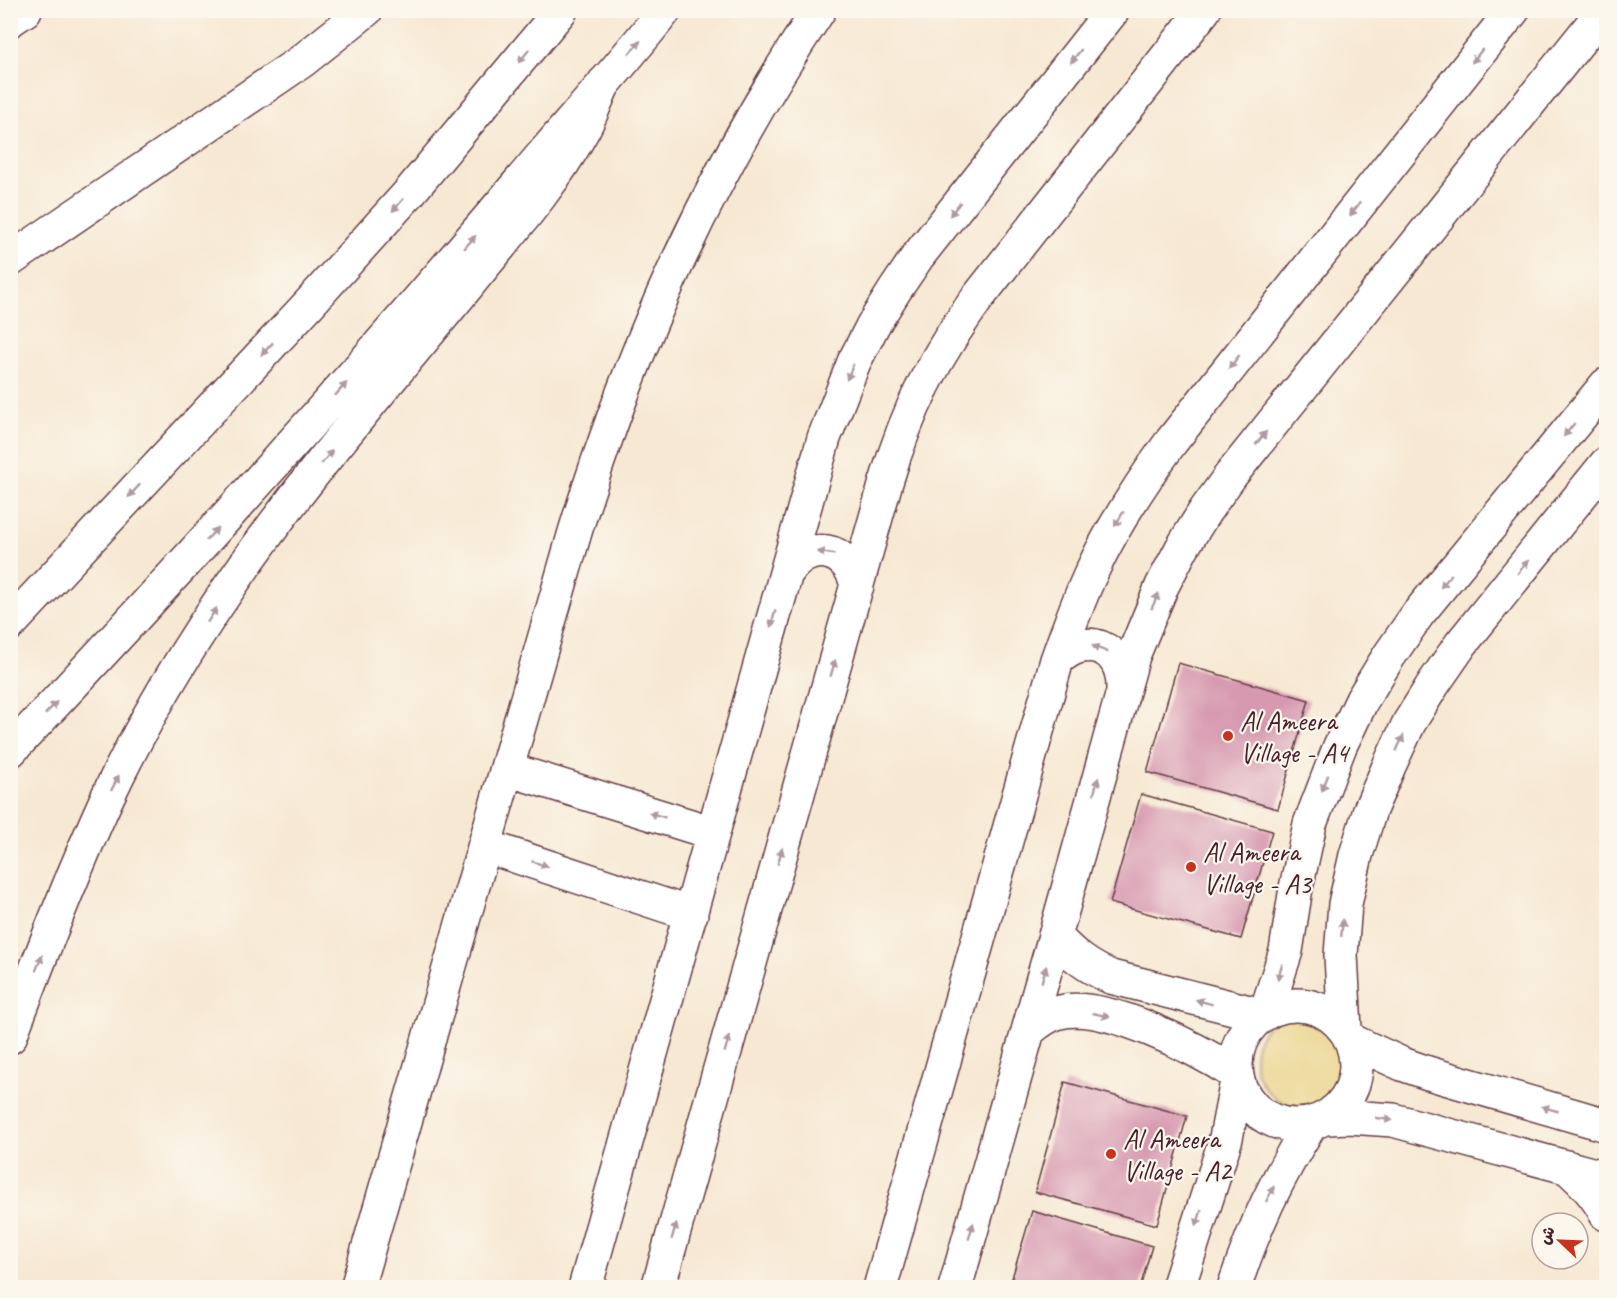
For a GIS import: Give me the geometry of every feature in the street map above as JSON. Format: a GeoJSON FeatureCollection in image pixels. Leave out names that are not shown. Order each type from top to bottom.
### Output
{"type":"FeatureCollection","features":[{"type":"Feature","properties":{"kind":"main road"},"geometry":{"type":"LineString","coordinates":[[10,20],[25,10]]}},
{"type":"Feature","properties":{"kind":"main road"},"geometry":{"type":"LineString","coordinates":[[10,260],[302,61],[366,10]]}},
{"type":"Feature","properties":{"kind":"main road"},"geometry":{"type":"LineString","coordinates":[[10,624],[309,304],[416,184],[561,10]]}},
{"type":"Feature","properties":{"kind":"main road"},"geometry":{"type":"LineString","coordinates":[[10,751],[237,507],[464,248],[665,10]]}},
{"type":"Feature","properties":{"kind":"main road"},"geometry":{"type":"LineString","coordinates":[[357,1287],[597,461],[650,321],[681,253],[719,176],[783,65],[819,10]]}},
{"type":"Feature","properties":{"kind":"main road"},"geometry":{"type":"LineString","coordinates":[[585,1287],[824,438],[854,362],[873,325],[918,256],[1113,10]]}},
{"type":"Feature","properties":{"kind":"main road"},"geometry":{"type":"LineString","coordinates":[[658,1287],[856,586],[898,442],[913,404],[954,331],[979,296],[1204,10]]}},
{"type":"Feature","properties":{"kind":"main road"},"geometry":{"type":"LineString","coordinates":[[880,1287],[1057,660],[1093,568],[1142,482],[1171,442],[1513,10]]}},
{"type":"Feature","properties":{"kind":"main road"},"geometry":{"type":"LineString","coordinates":[[955,1287],[1123,687],[1143,629],[1162,586],[1205,511],[1231,476],[1604,10]]}},
{"type":"Feature","properties":{"kind":"main road"},"geometry":{"type":"LineString","coordinates":[[10,1037],[77,866],[107,798],[141,732],[178,669],[256,550],[313,474],[560,168],[581,134],[604,83]]}},
{"type":"Feature","properties":{"kind":"main road"},"geometry":{"type":"LineString","coordinates":[[1264,1014],[1286,951],[1296,888],[1310,824],[1340,746],[1362,700],[1418,614],[1606,385]]}},
{"type":"Feature","properties":{"kind":"main road"},"geometry":{"type":"LineString","coordinates":[[1348,1035],[1341,955],[1345,904],[1356,855],[1389,766],[1415,713],[1461,644],[1606,464]]}},
{"type":"Feature","properties":{"kind":"main road"},"geometry":{"type":"LineString","coordinates":[[786,574],[792,564],[810,552],[821,551],[831,553],[849,565],[856,586]]}},
{"type":"Feature","properties":{"kind":"main road"},"geometry":{"type":"LineString","coordinates":[[1057,660],[1066,651],[1077,646],[1089,644],[1101,647],[1111,653],[1118,663],[1123,674],[1123,687]]}},
{"type":"Feature","properties":{"kind":"main road"},"geometry":{"type":"LineString","coordinates":[[507,769],[713,833]]}},
{"type":"Feature","properties":{"kind":"main road"},"geometry":{"type":"LineString","coordinates":[[485,846],[691,914]]}},
{"type":"Feature","properties":{"kind":"main road"},"geometry":{"type":"LineString","coordinates":[[1055,936],[1080,961],[1111,976],[1214,1005],[1264,1014]]}},
{"type":"Feature","properties":{"kind":"main road"},"geometry":{"type":"LineString","coordinates":[[1178,1287],[1226,1138],[1237,1077],[1236,1057],[1241,1041],[1249,1027],[1264,1014],[1280,1006],[1309,1005],[1335,1018],[1348,1035],[1356,1055],[1353,1084],[1347,1098],[1338,1109],[1319,1121],[1286,1163],[1265,1205],[1234,1287]]}},
{"type":"Feature","properties":{"kind":"main road"},"geometry":{"type":"LineString","coordinates":[[1028,1030],[1043,1019],[1060,1012],[1085,1011],[1122,1020],[1169,1037],[1200,1052],[1237,1077],[1244,1095],[1253,1108],[1265,1118],[1280,1124],[1296,1126],[1360,1117],[1393,1120],[1606,1178]]}},
{"type":"Feature","properties":{"kind":"main road"},"geometry":{"type":"LineString","coordinates":[[1348,1035],[1393,1060],[1428,1073],[1599,1119]]}},
{"type":"Feature","properties":{"kind":"main road"},"geometry":{"type":"LineString","coordinates":[[1566,1166],[1585,1182],[1601,1202],[1606,1214]]}},
{"type":"Feature","properties":{"kind":"sand"},"geometry":{"type":"Polygon","coordinates":[[[1302,1012],[1320,1016],[1335,1026],[1345,1041],[1349,1059],[1345,1077],[1335,1092],[1320,1102],[1302,1106],[1284,1102],[1269,1092],[1259,1077],[1255,1059],[1259,1041],[1269,1026],[1284,1016],[1302,1012]]]}},
{"type":"Feature","properties":{"kind":"building","name":"Al Ameera Village - A4"},"geometry":{"type":"Polygon","coordinates":[[[1178,663],[1309,700],[1278,809],[1147,772],[1178,663]]]}},
{"type":"Feature","properties":{"kind":"building","name":"Al Ameera Village - A3"},"geometry":{"type":"Polygon","coordinates":[[[1141,794],[1272,831],[1241,939],[1110,903],[1141,794]]]}},
{"type":"Feature","properties":{"kind":"building","name":"Al Ameera Village - A2"},"geometry":{"type":"Polygon","coordinates":[[[1065,1082],[1187,1116],[1157,1225],[1035,1192],[1065,1082]]]}},
{"type":"Feature","properties":{"kind":"building"},"geometry":{"type":"Polygon","coordinates":[[[1032,1211],[1152,1246],[1140,1288],[1009,1288],[1032,1211]]]}},
{"type":"Feature","properties":{"kind":"place","name":"Al Ameera Village - A4"},"geometry":{"type":"Point","coordinates":[1228,736]}},
{"type":"Feature","properties":{"kind":"place","name":"Al Ameera Village - A3"},"geometry":{"type":"Point","coordinates":[1191,867]}},
{"type":"Feature","properties":{"kind":"place","name":"Al Ameera Village - A2"},"geometry":{"type":"Point","coordinates":[1111,1154]}}]}
